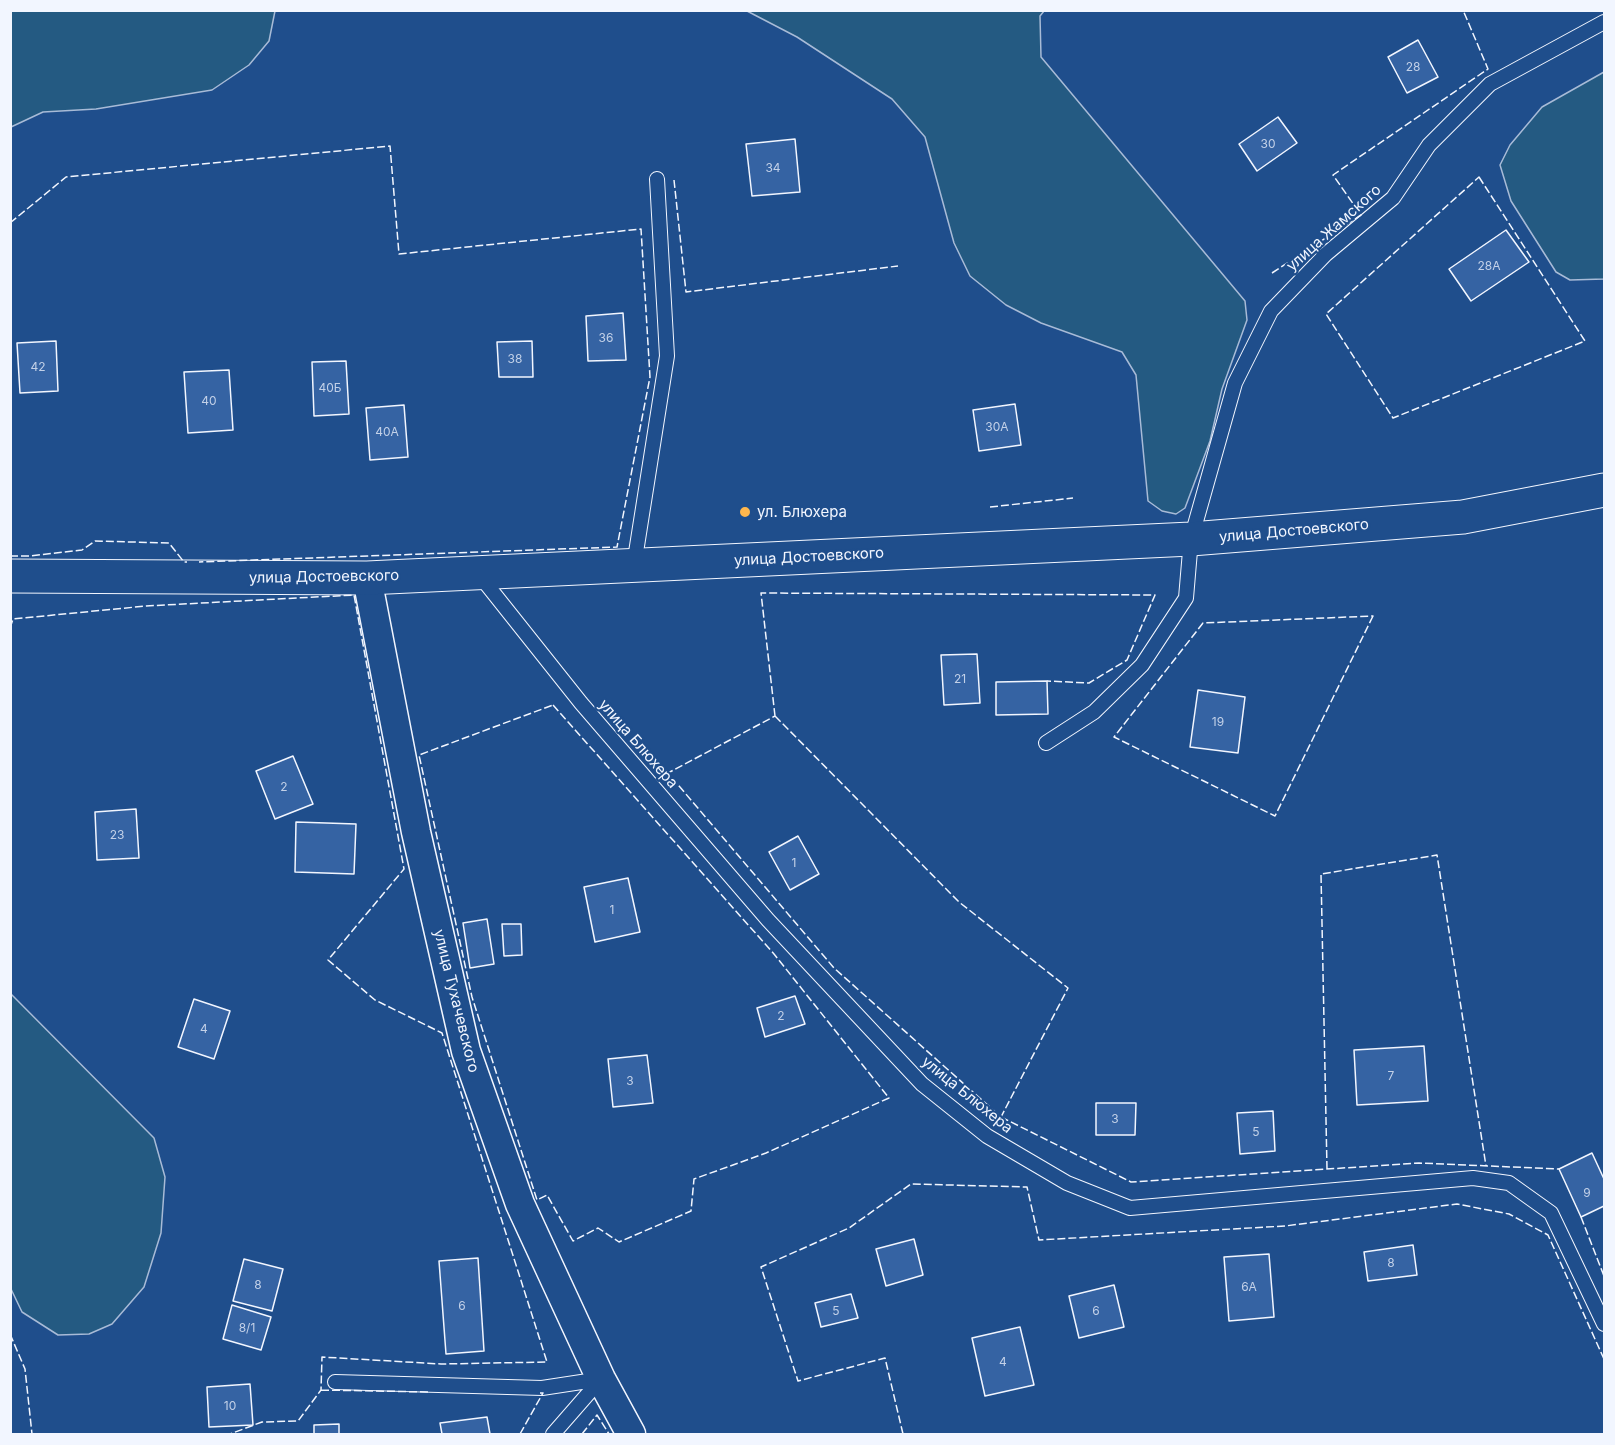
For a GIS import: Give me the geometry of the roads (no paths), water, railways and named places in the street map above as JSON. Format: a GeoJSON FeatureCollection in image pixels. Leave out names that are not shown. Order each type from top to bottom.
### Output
{"type":"FeatureCollection","features":[{"type":"Feature","properties":{"kind":"main road","name":"улица Достоевского"},"geometry":{"type":"LineString","coordinates":[[10,576],[367,578],[1191,539],[1463,517],[1605,490]]}},
{"type":"Feature","properties":{"kind":"street","name":"улица Тухачевского"},"geometry":{"type":"LineString","coordinates":[[367,578],[416,832],[466,1051],[520,1204],[601,1379],[631,1434]]}},
{"type":"Feature","properties":{"kind":"lane","name":"улица Жамского"},"geometry":{"type":"LineString","coordinates":[[1046,743],[1094,712],[1142,666],[1186,598],[1191,539],[1236,383],[1270,311],[1326,254],[1393,198],[1429,146],[1490,84],[1605,22]]}},
{"type":"Feature","properties":{"kind":"lane"},"geometry":{"type":"LineString","coordinates":[[634,565],[667,356],[657,179]]}},
{"type":"Feature","properties":{"kind":"lane","name":"улица Блюхера"},"geometry":{"type":"LineString","coordinates":[[477,572],[581,703],[768,920],[922,1084],[987,1137],[1067,1183],[1130,1208],[1473,1178],[1509,1183],[1551,1213],[1605,1324]]}},
{"type":"Feature","properties":{"kind":"lane"},"geometry":{"type":"LineString","coordinates":[[335,1382],[542,1388],[601,1379]]}},
{"type":"Feature","properties":{"kind":"lane"},"geometry":{"type":"LineString","coordinates":[[553,1434],[601,1379]]}},
{"type":"Feature","properties":{"kind":"place","name":"ул. Блюхера"},"geometry":{"type":"Point","coordinates":[745,512]}}]}
